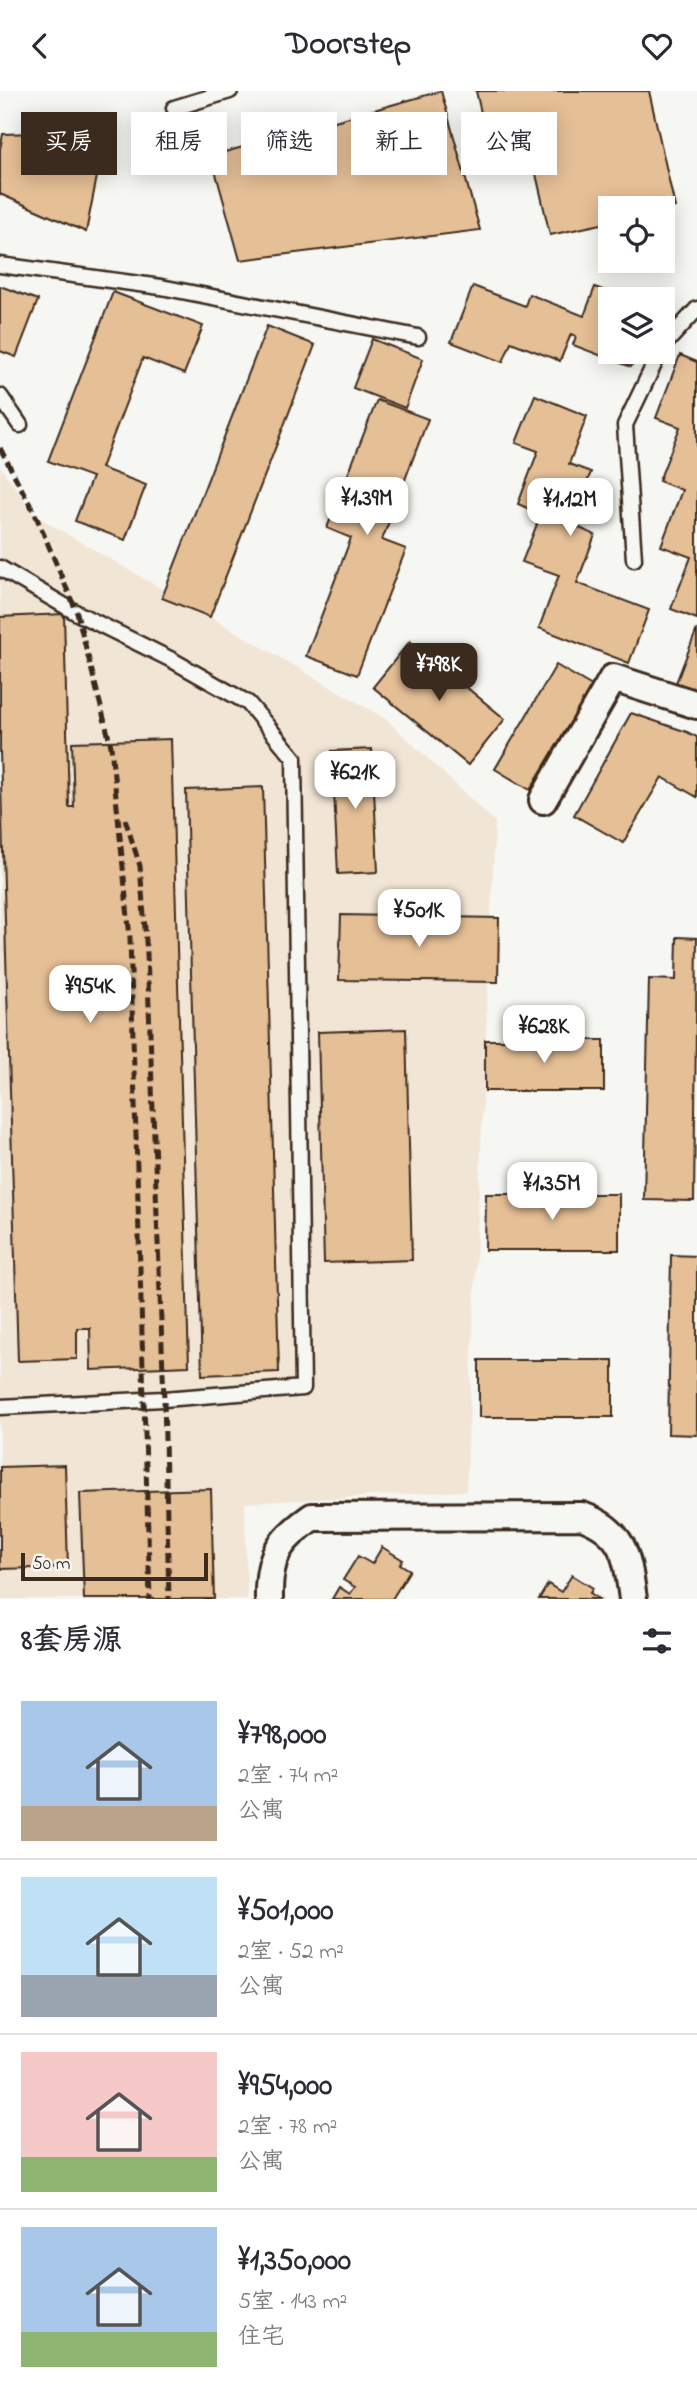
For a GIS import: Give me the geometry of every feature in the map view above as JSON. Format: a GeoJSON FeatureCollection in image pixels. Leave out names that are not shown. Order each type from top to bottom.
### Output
{"type":"FeatureCollection","features":[{"type":"Feature","properties":{"kind":"street"},"geometry":{"type":"LineString","coordinates":[[543,800],[613,678],[697,705]]}},
{"type":"Feature","properties":{"kind":"street"},"geometry":{"type":"LineString","coordinates":[[269,1599],[269,1576],[276,1552],[291,1531],[312,1517],[570,1516],[582,1516],[598,1521],[621,1543],[627,1558],[634,1599]]}},
{"type":"Feature","properties":{"kind":"lane"},"geometry":{"type":"LineString","coordinates":[[174,108],[230,91]]}},
{"type":"Feature","properties":{"kind":"lane"},"geometry":{"type":"LineString","coordinates":[[0,265],[161,287],[418,337]]}},
{"type":"Feature","properties":{"kind":"lane"},"geometry":{"type":"LineString","coordinates":[[675,333],[697,309]]}},
{"type":"Feature","properties":{"kind":"lane"},"geometry":{"type":"LineString","coordinates":[[634,559],[625,425],[654,364]]}},
{"type":"Feature","properties":{"kind":"lane"},"geometry":{"type":"LineString","coordinates":[[0,396],[20,425]]}},
{"type":"Feature","properties":{"kind":"lane"},"geometry":{"type":"LineString","coordinates":[[0,568],[78,613],[172,660],[248,703],[294,758],[303,1388],[164,1399],[0,1407]]}},
{"type":"Feature","properties":{"kind":"shaded area"},"geometry":{"type":"Polygon","coordinates":[[[0,466],[36,516],[386,719],[495,822],[466,1491],[245,1503],[247,1599],[0,1599],[0,466]]]}},
{"type":"Feature","properties":{"kind":"building"},"geometry":{"type":"Polygon","coordinates":[[[441,91],[447,112],[367,112],[441,91]]]}},
{"type":"Feature","properties":{"kind":"building"},"geometry":{"type":"Polygon","coordinates":[[[476,91],[649,91],[673,196],[598,196],[598,225],[550,235],[536,175],[557,175],[557,112],[481,112],[476,91]]]}},
{"type":"Feature","properties":{"kind":"building"},"geometry":{"type":"Polygon","coordinates":[[[447,112],[461,162],[461,175],[465,175],[480,230],[240,260],[216,175],[227,175],[227,151],[241,148],[241,175],[337,175],[337,120],[351,116],[351,175],[447,175],[447,112]]]}},
{"type":"Feature","properties":{"kind":"building"},"geometry":{"type":"Polygon","coordinates":[[[21,133],[21,175],[97,175],[86,232],[0,194],[0,149],[3,134],[21,133]]]}},
{"type":"Feature","properties":{"kind":"building"},"geometry":{"type":"Polygon","coordinates":[[[0,286],[38,300],[16,357],[0,351],[0,286]]]}},
{"type":"Feature","properties":{"kind":"building"},"geometry":{"type":"Polygon","coordinates":[[[473,286],[525,306],[529,294],[584,316],[595,287],[598,288],[598,354],[573,345],[576,336],[571,334],[560,361],[511,342],[503,362],[451,342],[473,286]]]}},
{"type":"Feature","properties":{"kind":"building"},"geometry":{"type":"Polygon","coordinates":[[[113,292],[203,326],[184,374],[143,358],[101,468],[146,485],[125,540],[75,521],[92,477],[48,461],[113,292]]]}},
{"type":"Feature","properties":{"kind":"building"},"geometry":{"type":"Polygon","coordinates":[[[267,326],[315,345],[210,617],[162,598],[267,326]]]}},
{"type":"Feature","properties":{"kind":"building"},"geometry":{"type":"Polygon","coordinates":[[[372,339],[423,359],[405,408],[353,388],[372,339]]]}},
{"type":"Feature","properties":{"kind":"building"},"geometry":{"type":"Polygon","coordinates":[[[680,355],[697,362],[697,619],[671,609],[691,557],[661,546],[682,490],[659,481],[680,427],[656,418],[680,355]]]}},
{"type":"Feature","properties":{"kind":"building"},"geometry":{"type":"Polygon","coordinates":[[[535,395],[587,416],[569,464],[591,472],[571,524],[595,535],[577,583],[649,610],[629,663],[539,628],[559,575],[522,562],[541,514],[518,504],[538,451],[516,443],[535,395]]]}},
{"type":"Feature","properties":{"kind":"building"},"geometry":{"type":"Polygon","coordinates":[[[377,400],[428,419],[382,540],[406,549],[357,675],[306,656],[351,538],[327,528],[377,400]]]}},
{"type":"Feature","properties":{"kind":"building"},"geometry":{"type":"Polygon","coordinates":[[[64,614],[69,807],[74,807],[72,742],[171,739],[189,1366],[91,1370],[90,1328],[77,1328],[77,1359],[18,1361],[0,751],[0,617],[64,614]]]}},
{"type":"Feature","properties":{"kind":"building"},"geometry":{"type":"Polygon","coordinates":[[[697,629],[697,691],[676,683],[697,629]]]}},
{"type":"Feature","properties":{"kind":"building"},"geometry":{"type":"Polygon","coordinates":[[[410,641],[505,719],[468,765],[373,687],[410,641]]]}},
{"type":"Feature","properties":{"kind":"building"},"geometry":{"type":"Polygon","coordinates":[[[556,665],[592,686],[530,790],[495,769],[556,665]]]}},
{"type":"Feature","properties":{"kind":"building"},"geometry":{"type":"Polygon","coordinates":[[[631,713],[697,737],[697,797],[662,777],[623,843],[574,815],[631,713]]]}},
{"type":"Feature","properties":{"kind":"building"},"geometry":{"type":"Polygon","coordinates":[[[372,749],[378,872],[338,874],[332,751],[372,749]]]}},
{"type":"Feature","properties":{"kind":"building"},"geometry":{"type":"Polygon","coordinates":[[[263,787],[279,1372],[202,1375],[186,790],[263,787]]]}},
{"type":"Feature","properties":{"kind":"building"},"geometry":{"type":"Polygon","coordinates":[[[341,915],[499,918],[498,982],[339,980],[341,915]]]}},
{"type":"Feature","properties":{"kind":"building"},"geometry":{"type":"Polygon","coordinates":[[[677,937],[697,938],[694,1201],[644,1200],[649,979],[676,980],[677,937]]]}},
{"type":"Feature","properties":{"kind":"building"},"geometry":{"type":"Polygon","coordinates":[[[406,1029],[412,1260],[324,1263],[318,1032],[406,1029]]]}},
{"type":"Feature","properties":{"kind":"building"},"geometry":{"type":"Polygon","coordinates":[[[485,1040],[604,1040],[604,1091],[485,1091],[485,1040]]]}},
{"type":"Feature","properties":{"kind":"building"},"geometry":{"type":"Polygon","coordinates":[[[486,1194],[619,1194],[619,1250],[485,1250],[486,1194]]]}},
{"type":"Feature","properties":{"kind":"building"},"geometry":{"type":"Polygon","coordinates":[[[671,1255],[697,1256],[697,1435],[668,1434],[671,1255]]]}},
{"type":"Feature","properties":{"kind":"building"},"geometry":{"type":"Polygon","coordinates":[[[479,1360],[613,1360],[613,1417],[479,1417],[479,1360]]]}},
{"type":"Feature","properties":{"kind":"building"},"geometry":{"type":"Polygon","coordinates":[[[65,1465],[68,1567],[0,1569],[0,1467],[65,1465]]]}},
{"type":"Feature","properties":{"kind":"building"},"geometry":{"type":"Polygon","coordinates":[[[211,1489],[214,1599],[84,1599],[80,1493],[211,1489]]]}},
{"type":"Feature","properties":{"kind":"building"},"geometry":{"type":"Polygon","coordinates":[[[382,1547],[403,1560],[400,1564],[410,1570],[392,1599],[332,1599],[339,1587],[350,1594],[355,1587],[343,1580],[358,1556],[372,1564],[382,1547]]]}},
{"type":"Feature","properties":{"kind":"building"},"geometry":{"type":"Polygon","coordinates":[[[572,1575],[593,1588],[590,1593],[599,1599],[539,1599],[548,1584],[561,1592],[572,1575]]]}},
{"type":"Feature","properties":{"kind":"railway"},"geometry":{"type":"LineString","coordinates":[[0,448],[36,516],[77,613],[111,746],[130,938],[150,1599]]}},
{"type":"Feature","properties":{"kind":"railway"},"geometry":{"type":"LineString","coordinates":[[125,819],[140,866],[147,954],[169,1599]]}}]}
